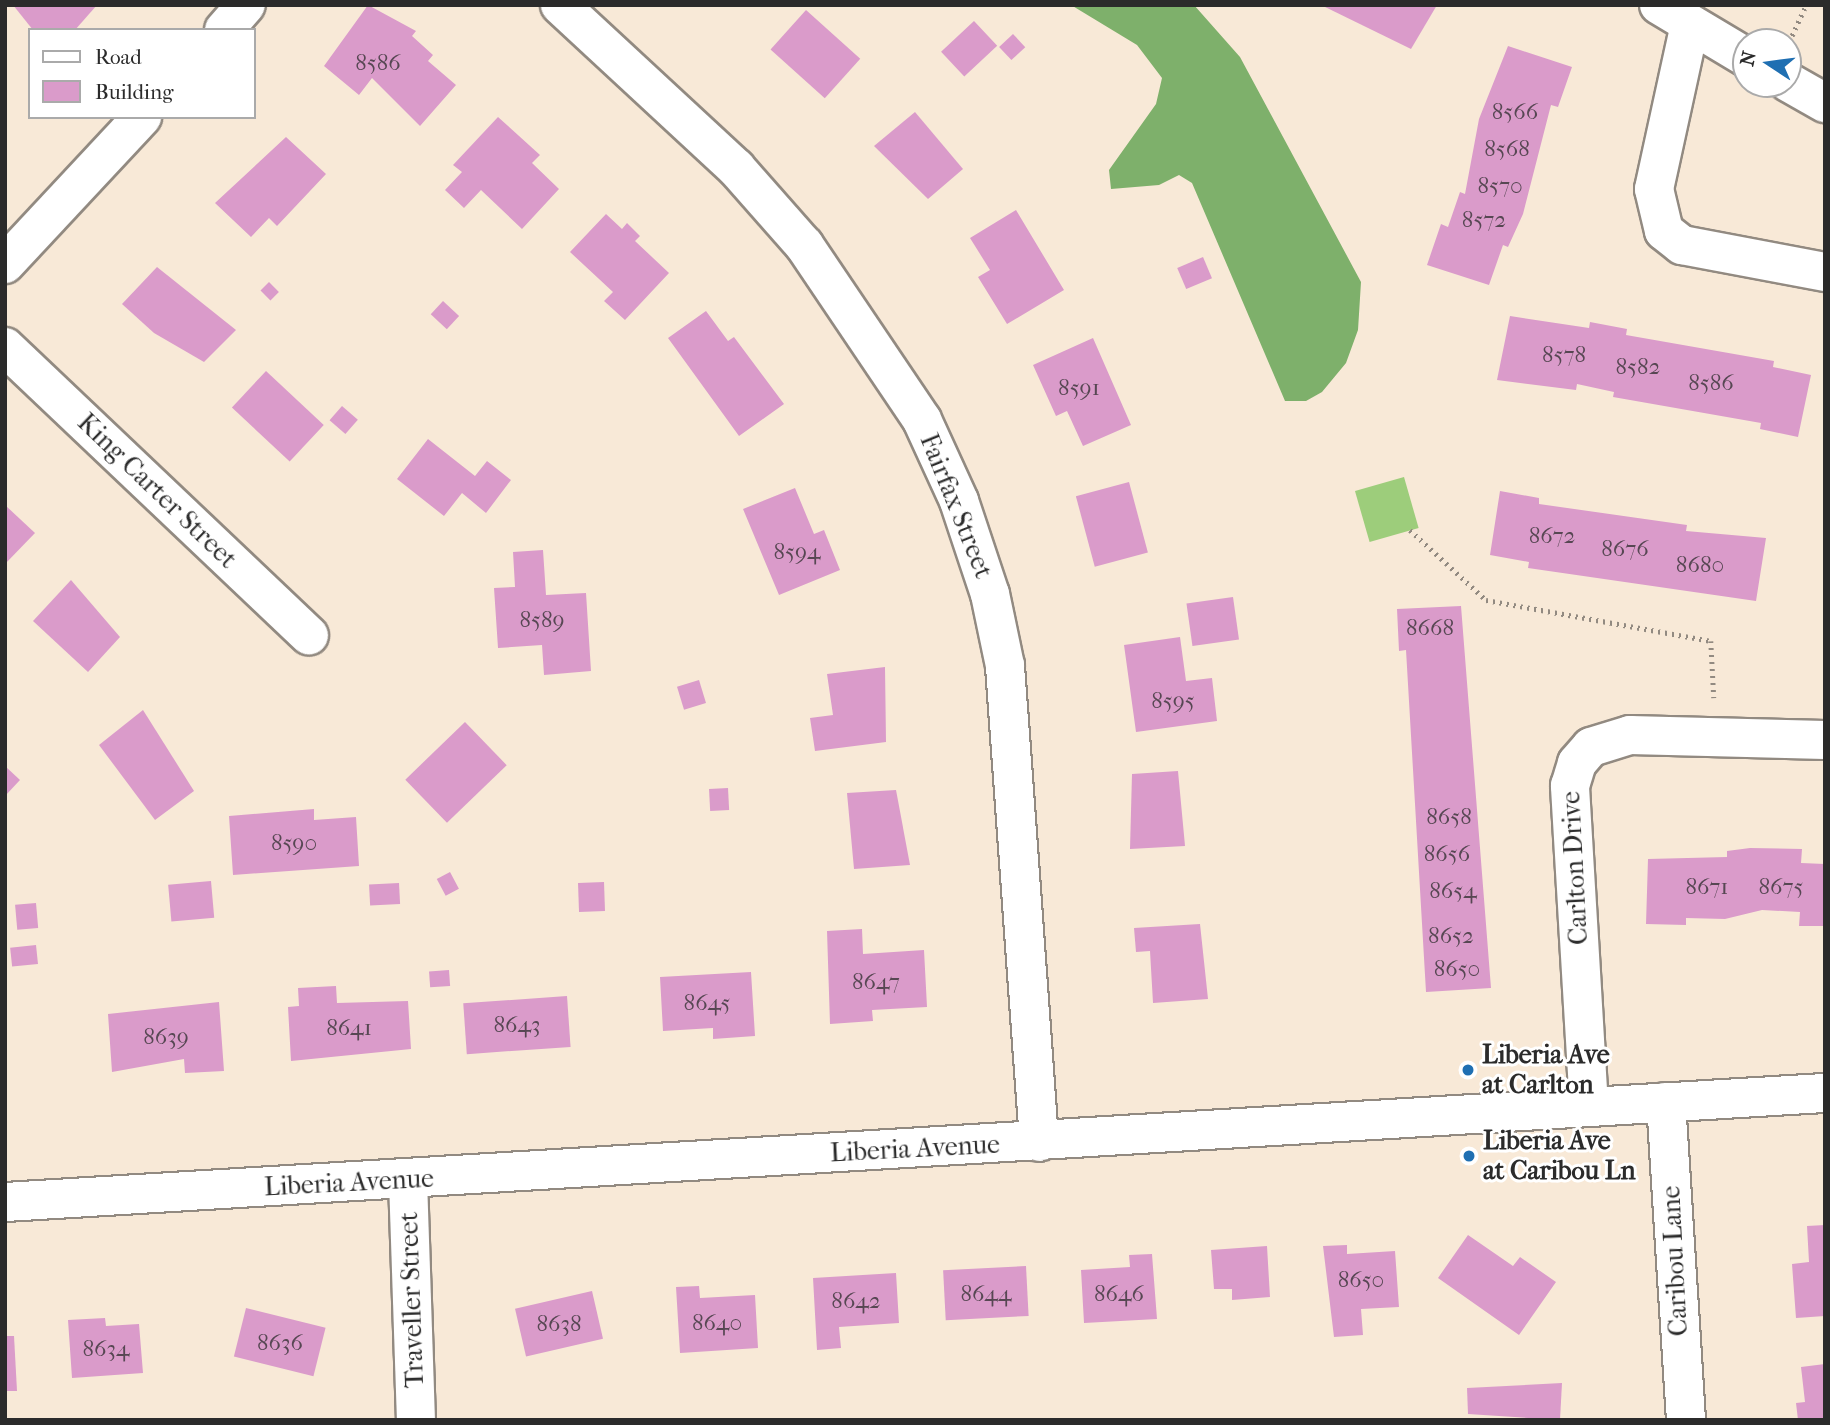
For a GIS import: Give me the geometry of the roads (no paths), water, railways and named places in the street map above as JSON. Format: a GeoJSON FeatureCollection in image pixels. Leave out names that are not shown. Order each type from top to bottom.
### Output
{"type":"FeatureCollection","features":[{"type":"Feature","properties":{"kind":"street"},"geometry":{"type":"LineString","coordinates":[[226,28],[247,5]]}},
{"type":"Feature","properties":{"kind":"street","name":"Fairfax Street"},"geometry":{"type":"LineString","coordinates":[[560,5],[736,168],[804,245],[922,420],[959,501],[990,594],[1005,666],[1039,1142]]}},
{"type":"Feature","properties":{"kind":"street"},"geometry":{"type":"LineString","coordinates":[[1732,49],[1674,14],[1654,189],[1664,231],[1682,245],[1825,272]]}},
{"type":"Feature","properties":{"kind":"street"},"geometry":{"type":"LineString","coordinates":[[1802,90],[1825,103]]}},
{"type":"Feature","properties":{"kind":"street"},"geometry":{"type":"LineString","coordinates":[[5,264],[140,119]]}},
{"type":"Feature","properties":{"kind":"street","name":"King Carter Street"},"geometry":{"type":"LineString","coordinates":[[5,347],[309,635]]}},
{"type":"Feature","properties":{"kind":"street","name":"Carlton Drive"},"geometry":{"type":"LineString","coordinates":[[1589,1107],[1572,773],[1591,747],[1606,739],[1716,737],[1825,740]]}},
{"type":"Feature","properties":{"kind":"street","name":"Liberia Avenue"},"geometry":{"type":"LineString","coordinates":[[5,1202],[408,1180],[1825,1093]]}},
{"type":"Feature","properties":{"kind":"street","name":"Caribou Lane"},"geometry":{"type":"LineString","coordinates":[[1666,1102],[1686,1420]]}},
{"type":"Feature","properties":{"kind":"street","name":"Traveller Street"},"geometry":{"type":"LineString","coordinates":[[408,1180],[416,1420]]}},
{"type":"Feature","properties":{"kind":"place","name":"Liberia Ave at Carlton"},"geometry":{"type":"Point","coordinates":[1468,1070]}},
{"type":"Feature","properties":{"kind":"place","name":"Liberia Ave at Caribou Ln"},"geometry":{"type":"Point","coordinates":[1469,1156]}}]}
